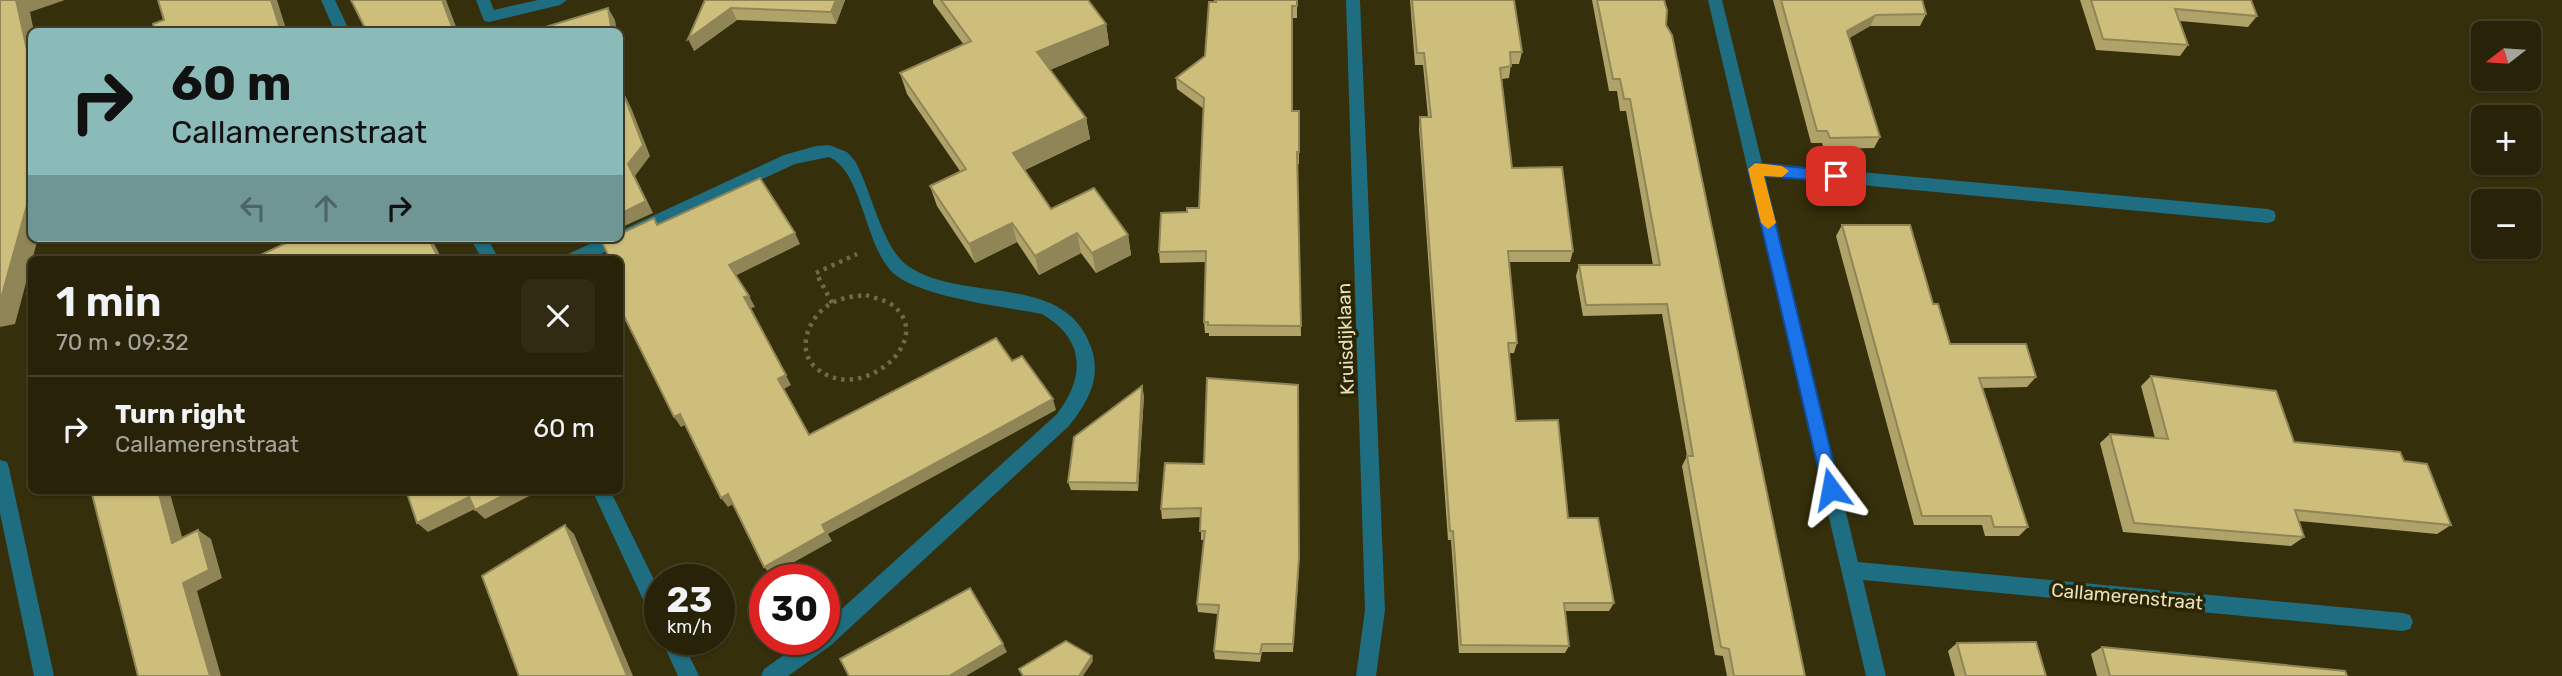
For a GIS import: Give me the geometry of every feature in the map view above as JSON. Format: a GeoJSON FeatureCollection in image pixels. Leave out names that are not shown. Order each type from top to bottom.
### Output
{"type":"FeatureCollection","features":[{"type":"Feature","properties":{"kind":"street"},"geometry":{"type":"LineString","coordinates":[[328,0],[341,28]]}},
{"type":"Feature","properties":{"kind":"street"},"geometry":{"type":"LineString","coordinates":[[483,0],[489,17],[560,0]]}},
{"type":"Feature","properties":{"kind":"street","name":"Kruisdijklaan"},"geometry":{"type":"LineString","coordinates":[[1353,0],[1375,610],[1366,676]]}},
{"type":"Feature","properties":{"kind":"street"},"geometry":{"type":"LineString","coordinates":[[1715,0],[1876,676]]}},
{"type":"Feature","properties":{"kind":"street"},"geometry":{"type":"LineString","coordinates":[[623,236],[790,159],[828,152],[841,156],[852,172],[882,242],[898,267],[912,276],[1046,308],[1062,316],[1077,332],[1086,368],[1080,397],[1063,420],[840,623]]}},
{"type":"Feature","properties":{"kind":"street"},"geometry":{"type":"LineString","coordinates":[[1755,169],[2268,216]]}},
{"type":"Feature","properties":{"kind":"street"},"geometry":{"type":"LineString","coordinates":[[580,256],[610,242]]}},
{"type":"Feature","properties":{"kind":"street"},"geometry":{"type":"LineString","coordinates":[[0,468],[44,676]]}},
{"type":"Feature","properties":{"kind":"street"},"geometry":{"type":"LineString","coordinates":[[603,494],[644,580]]}},
{"type":"Feature","properties":{"kind":"street","name":"Callamerenstraat"},"geometry":{"type":"LineString","coordinates":[[1850,570],[2403,622]]}},
{"type":"Feature","properties":{"kind":"street"},"geometry":{"type":"LineString","coordinates":[[679,655],[689,676]]}},
{"type":"Feature","properties":{"kind":"street"},"geometry":{"type":"LineString","coordinates":[[771,676],[800,655]]}},
{"type":"Feature","properties":{"kind":"path"},"geometry":{"type":"LineString","coordinates":[[832,303],[816,272],[882,242]]}},
{"type":"Feature","properties":{"kind":"path"},"geometry":{"type":"LineString","coordinates":[[866,295],[883,298],[896,306],[905,317],[907,331],[904,346],[895,360],[866,378],[833,379],[820,373],[810,363],[805,351],[805,338],[815,318],[832,303],[866,295]]}},
{"type":"Feature","properties":{"kind":"building"},"geometry":{"type":"Polygon","coordinates":[[[0,0],[16,0],[28,54],[28,202],[0,302],[0,0]]]}},
{"type":"Feature","properties":{"kind":"building"},"geometry":{"type":"Polygon","coordinates":[[[158,0],[271,0],[280,28],[154,28],[153,24],[164,20],[158,0]]]}},
{"type":"Feature","properties":{"kind":"building"},"geometry":{"type":"Polygon","coordinates":[[[351,0],[442,0],[452,28],[365,28],[351,0]]]}},
{"type":"Feature","properties":{"kind":"building"},"geometry":{"type":"Polygon","coordinates":[[[705,0],[836,0],[831,12],[731,8],[688,39],[705,0]]]}},
{"type":"Feature","properties":{"kind":"building"},"geometry":{"type":"Polygon","coordinates":[[[941,0],[1088,0],[1106,24],[1037,52],[1086,118],[1013,153],[1051,209],[1094,188],[1128,235],[1092,253],[1077,233],[1035,256],[1012,223],[969,244],[930,186],[966,169],[900,73],[971,41],[941,0]]]}},
{"type":"Feature","properties":{"kind":"building"},"geometry":{"type":"Polygon","coordinates":[[[1215,0],[1297,0],[1297,6],[1292,6],[1292,111],[1299,111],[1297,152],[1301,326],[1208,325],[1208,322],[1204,322],[1206,251],[1159,252],[1161,213],[1187,212],[1187,208],[1199,208],[1204,98],[1176,78],[1205,56],[1209,2],[1216,2],[1215,0]]]}},
{"type":"Feature","properties":{"kind":"building"},"geometry":{"type":"Polygon","coordinates":[[[1412,0],[1514,0],[1522,52],[1510,52],[1511,66],[1500,68],[1512,168],[1562,167],[1573,251],[1508,251],[1517,343],[1508,343],[1516,421],[1558,420],[1568,518],[1598,518],[1614,603],[1564,603],[1569,646],[1461,645],[1453,531],[1450,531],[1420,117],[1431,117],[1424,53],[1417,53],[1412,0]]]}},
{"type":"Feature","properties":{"kind":"building"},"geometry":{"type":"Polygon","coordinates":[[[1597,0],[1664,0],[1667,10],[1666,25],[1672,35],[1805,676],[1734,676],[1729,649],[1721,647],[1687,456],[1693,456],[1667,304],[1586,305],[1579,265],[1660,265],[1630,99],[1624,99],[1620,79],[1613,79],[1597,0]]]}},
{"type":"Feature","properties":{"kind":"building"},"geometry":{"type":"Polygon","coordinates":[[[1781,0],[1922,0],[1926,14],[1876,15],[1847,31],[1880,137],[1830,138],[1827,131],[1817,131],[1781,0]]]}},
{"type":"Feature","properties":{"kind":"building"},"geometry":{"type":"Polygon","coordinates":[[[2091,0],[2251,0],[2257,16],[2175,9],[2188,45],[2103,39],[2091,0]]]}},
{"type":"Feature","properties":{"kind":"building"},"geometry":{"type":"Polygon","coordinates":[[[608,8],[611,28],[542,28],[608,8]]]}},
{"type":"Feature","properties":{"kind":"building"},"geometry":{"type":"Polygon","coordinates":[[[623,94],[643,145],[628,164],[646,201],[623,212],[623,94]]]}},
{"type":"Feature","properties":{"kind":"building"},"geometry":{"type":"Polygon","coordinates":[[[760,178],[795,233],[729,265],[749,296],[744,297],[786,375],[778,379],[809,435],[996,338],[1012,361],[1022,356],[1053,399],[822,525],[826,532],[769,564],[763,564],[728,494],[721,498],[680,414],[674,417],[623,314],[623,256],[609,256],[602,242],[623,242],[623,233],[654,218],[657,225],[760,178]]]}},
{"type":"Feature","properties":{"kind":"building"},"geometry":{"type":"Polygon","coordinates":[[[1842,225],[1910,225],[1933,304],[1938,304],[1950,344],[2026,344],[2036,377],[1979,378],[2028,527],[1994,527],[1991,516],[1922,516],[1842,225]]]}},
{"type":"Feature","properties":{"kind":"building"},"geometry":{"type":"Polygon","coordinates":[[[288,242],[430,242],[437,256],[258,256],[288,242]]]}},
{"type":"Feature","properties":{"kind":"building"},"geometry":{"type":"Polygon","coordinates":[[[2151,376],[2276,391],[2294,442],[2400,452],[2404,461],[2427,464],[2451,525],[2295,510],[2304,537],[2134,523],[2110,434],[2168,439],[2151,376]]]}},
{"type":"Feature","properties":{"kind":"building"},"geometry":{"type":"Polygon","coordinates":[[[1207,378],[1298,385],[1299,558],[1293,644],[1262,644],[1260,654],[1214,651],[1219,605],[1197,604],[1205,531],[1200,531],[1201,508],[1161,509],[1165,463],[1204,464],[1207,378]]]}},
{"type":"Feature","properties":{"kind":"building"},"geometry":{"type":"Polygon","coordinates":[[[1142,386],[1137,483],[1068,482],[1074,437],[1142,386]]]}},
{"type":"Feature","properties":{"kind":"building"},"geometry":{"type":"Polygon","coordinates":[[[92,494],[159,494],[172,543],[198,530],[209,570],[183,583],[210,676],[138,676],[92,494]]]}},
{"type":"Feature","properties":{"kind":"building"},"geometry":{"type":"Polygon","coordinates":[[[407,494],[506,494],[475,510],[469,497],[417,523],[407,494]]]}},
{"type":"Feature","properties":{"kind":"building"},"geometry":{"type":"Polygon","coordinates":[[[565,525],[627,676],[519,676],[482,576],[565,525]]]}},
{"type":"Feature","properties":{"kind":"building"},"geometry":{"type":"Polygon","coordinates":[[[970,588],[1003,644],[949,676],[849,676],[840,659],[970,588]]]}},
{"type":"Feature","properties":{"kind":"building"},"geometry":{"type":"Polygon","coordinates":[[[1066,641],[1092,656],[1079,676],[1023,676],[1019,669],[1066,641]]]}},
{"type":"Feature","properties":{"kind":"building"},"geometry":{"type":"Polygon","coordinates":[[[2036,642],[2046,676],[1966,676],[1957,643],[2036,642]]]}},
{"type":"Feature","properties":{"kind":"building"},"geometry":{"type":"Polygon","coordinates":[[[2102,647],[2345,671],[2347,676],[2110,676],[2102,647]]]}},
{"type":"Feature","properties":{"kind":"slow traffic"},"geometry":{"type":"LineString","coordinates":[[1768,223],[1755,169],[1782,171]]}},
{"type":"Feature","properties":{"kind":"route"},"geometry":{"type":"LineString","coordinates":[[1831,489],[1755,169],[1836,176]]}}]}
